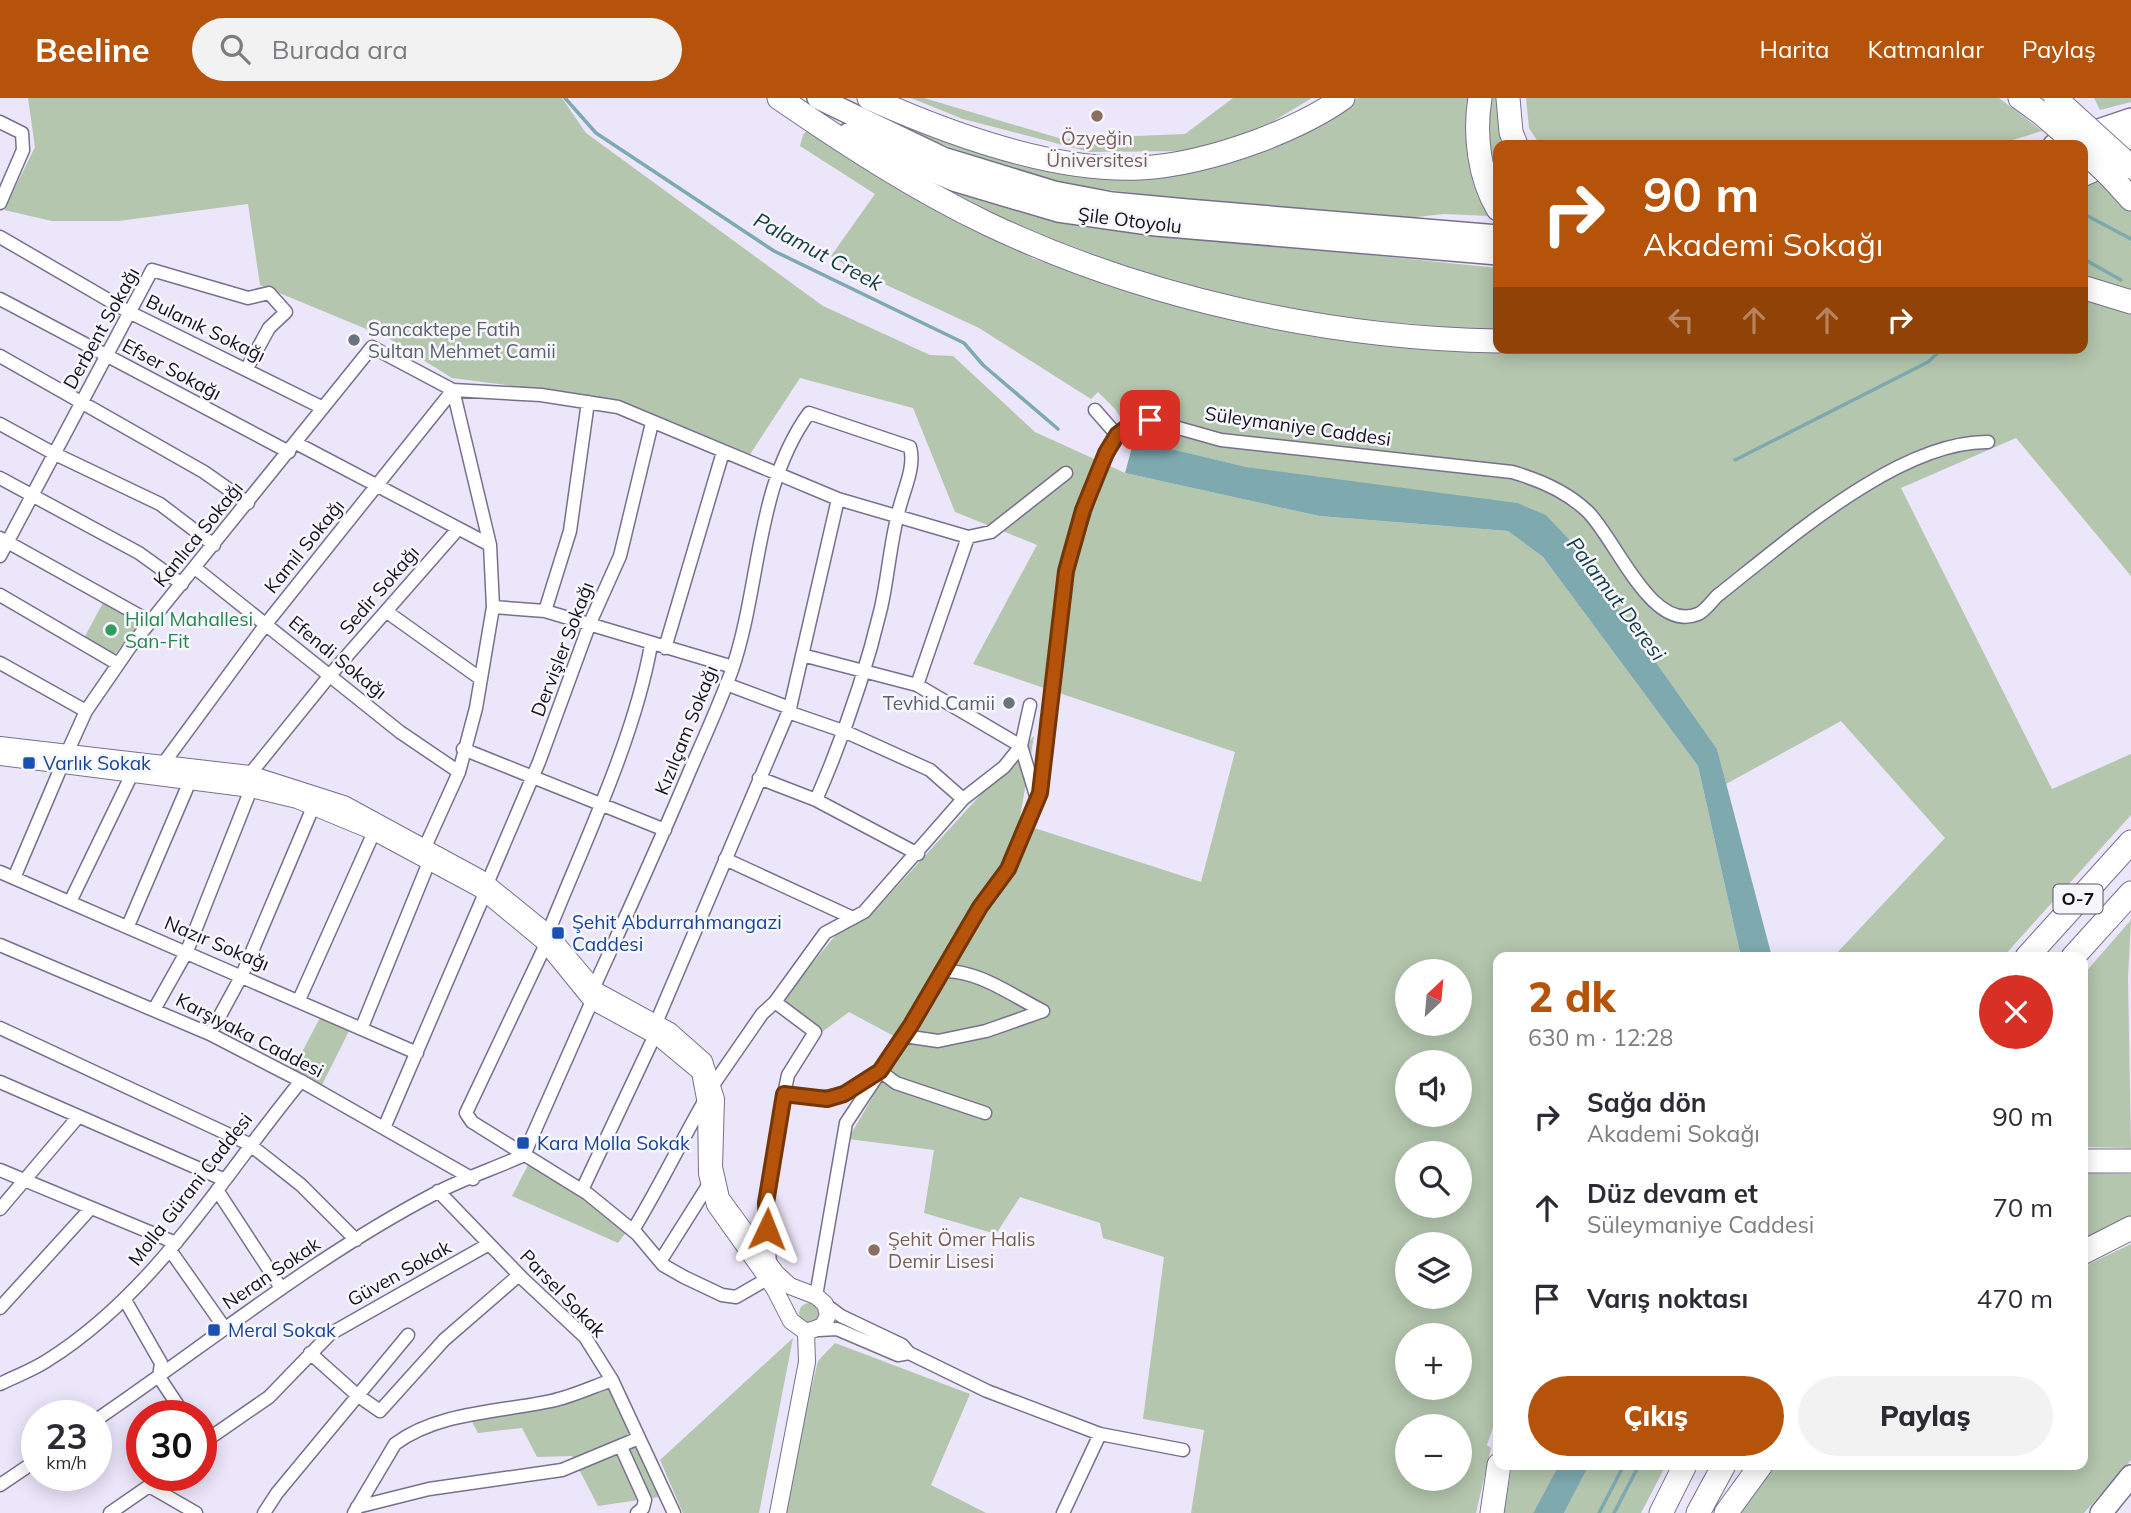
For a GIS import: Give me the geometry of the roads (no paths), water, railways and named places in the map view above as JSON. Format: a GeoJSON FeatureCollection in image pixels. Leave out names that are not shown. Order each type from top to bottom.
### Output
{"type":"FeatureCollection","features":[{"type":"Feature","properties":{"kind":"highway"},"geometry":{"type":"LineString","coordinates":[[779,98],[842,142],[988,223],[1134,280],[1217,303],[1328,325],[1429,338],[1493,341]]}},
{"type":"Feature","properties":{"kind":"highway","name":"Şile Otoyolu"},"geometry":{"type":"LineString","coordinates":[[785,98],[866,143],[919,167],[953,180],[1058,211],[1156,225],[1493,254]]}},
{"type":"Feature","properties":{"kind":"highway","name":"Şile Otoyolu"},"geometry":{"type":"LineString","coordinates":[[818,98],[943,158],[1054,192],[1150,207],[1493,236]]}},
{"type":"Feature","properties":{"kind":"highway"},"geometry":{"type":"LineString","coordinates":[[869,98],[1019,151],[1070,163],[1140,168],[1216,157],[1283,131],[1343,98]]}},
{"type":"Feature","properties":{"kind":"highway"},"geometry":{"type":"LineString","coordinates":[[1480,98],[1478,133],[1485,181],[1493,198]]}},
{"type":"Feature","properties":{"kind":"highway"},"geometry":{"type":"LineString","coordinates":[[1508,98],[1514,140]]}},
{"type":"Feature","properties":{"kind":"highway"},"geometry":{"type":"LineString","coordinates":[[2020,98],[2052,102],[2122,172],[2131,199]]}},
{"type":"Feature","properties":{"kind":"highway"},"geometry":{"type":"LineString","coordinates":[[2052,102],[2075,140]]}},
{"type":"Feature","properties":{"kind":"highway"},"geometry":{"type":"LineString","coordinates":[[2069,140],[2131,119]]}},
{"type":"Feature","properties":{"kind":"highway"},"geometry":{"type":"LineString","coordinates":[[2088,152],[2131,138]]}},
{"type":"Feature","properties":{"kind":"highway"},"geometry":{"type":"LineString","coordinates":[[2088,152],[2122,172]]}},
{"type":"Feature","properties":{"kind":"highway"},"geometry":{"type":"LineString","coordinates":[[2088,172],[2131,153]]}},
{"type":"Feature","properties":{"kind":"highway"},"geometry":{"type":"LineString","coordinates":[[2088,289],[2131,302]]}},
{"type":"Feature","properties":{"kind":"highway","name":"O-7"},"geometry":{"type":"LineString","coordinates":[[2031,952],[2131,842]]}},
{"type":"Feature","properties":{"kind":"highway","name":"O-7"},"geometry":{"type":"LineString","coordinates":[[2078,952],[2131,893]]}},
{"type":"Feature","properties":{"kind":"highway"},"geometry":{"type":"LineString","coordinates":[[2088,1161],[2131,1161]]}},
{"type":"Feature","properties":{"kind":"highway"},"geometry":{"type":"LineString","coordinates":[[2088,1250],[2131,1228]]}},
{"type":"Feature","properties":{"kind":"highway"},"geometry":{"type":"LineString","coordinates":[[1492,1513],[1498,1470]]}},
{"type":"Feature","properties":{"kind":"highway"},"geometry":{"type":"LineString","coordinates":[[1661,1513],[1682,1470]]}},
{"type":"Feature","properties":{"kind":"highway"},"geometry":{"type":"LineString","coordinates":[[1698,1513],[1721,1470]]}},
{"type":"Feature","properties":{"kind":"highway"},"geometry":{"type":"LineString","coordinates":[[1726,1513],[1757,1470]]}},
{"type":"Feature","properties":{"kind":"highway"},"geometry":{"type":"LineString","coordinates":[[2101,1513],[2131,1476]]}},
{"type":"Feature","properties":{"kind":"street"},"geometry":{"type":"LineString","coordinates":[[0,122],[22,133],[23,150],[0,203]]}},
{"type":"Feature","properties":{"kind":"street","name":"Bulanık Sokağı"},"geometry":{"type":"LineString","coordinates":[[0,237],[129,312],[323,408]]}},
{"type":"Feature","properties":{"kind":"street","name":"Derbent Sokağı"},"geometry":{"type":"LineString","coordinates":[[0,556],[4,540],[32,494],[152,270],[248,298],[270,293],[286,312],[269,328],[246,370]]}},
{"type":"Feature","properties":{"kind":"street","name":"Efser Sokağı"},"geometry":{"type":"LineString","coordinates":[[0,299],[106,356],[292,447],[378,484],[490,545]]}},
{"type":"Feature","properties":{"kind":"street","name":"Kanlıca Sokağı"},"geometry":{"type":"LineString","coordinates":[[14,878],[86,711],[151,622],[372,347],[453,390]]}},
{"type":"Feature","properties":{"kind":"street"},"geometry":{"type":"LineString","coordinates":[[0,356],[204,472],[248,503]]}},
{"type":"Feature","properties":{"kind":"street"},"geometry":{"type":"LineString","coordinates":[[362,1027],[459,772],[481,679],[493,607],[490,545],[453,390],[541,395],[618,407],[775,475],[838,499],[897,514],[968,537],[991,532],[1066,473]]}},
{"type":"Feature","properties":{"kind":"street","name":"Kamil Sokağı"},"geometry":{"type":"LineString","coordinates":[[163,764],[266,624],[453,390]]}},
{"type":"Feature","properties":{"kind":"street"},"geometry":{"type":"LineString","coordinates":[[545,611],[570,531],[588,402]]}},
{"type":"Feature","properties":{"kind":"street"},"geometry":{"type":"LineString","coordinates":[[778,1513],[812,1331],[826,1321],[817,1298],[846,1123],[865,1099],[980,907],[1008,869],[1038,800],[1048,747],[1066,571],[1095,478],[1117,435],[1095,410]]}},
{"type":"Feature","properties":{"kind":"street","name":"Kızılçam Sokağı"},"geometry":{"type":"LineString","coordinates":[[524,1155],[733,667],[775,475],[794,434],[809,413],[911,447],[913,457],[897,514]]}},
{"type":"Feature","properties":{"kind":"street","name":"Süleymaniye Caddesi"},"geometry":{"type":"LineString","coordinates":[[1117,435],[1130,425],[1150,420],[1221,440],[1387,461],[1512,472],[1541,480],[1588,512],[1652,600],[1666,613],[1674,615],[1699,614],[1717,596],[1841,500],[1893,471],[1965,442],[1988,442]]}},
{"type":"Feature","properties":{"kind":"street","name":"Dervişler Sokağı"},"geometry":{"type":"LineString","coordinates":[[384,1128],[486,888],[590,623],[620,556],[652,423]]}},
{"type":"Feature","properties":{"kind":"street"},"geometry":{"type":"LineString","coordinates":[[0,424],[160,504],[214,545]]}},
{"type":"Feature","properties":{"kind":"street"},"geometry":{"type":"LineString","coordinates":[[665,648],[723,452]]}},
{"type":"Feature","properties":{"kind":"street"},"geometry":{"type":"LineString","coordinates":[[0,478],[139,553],[182,584]]}},
{"type":"Feature","properties":{"kind":"street"},"geometry":{"type":"LineString","coordinates":[[582,1190],[655,1029],[789,710],[838,499]]}},
{"type":"Feature","properties":{"kind":"street"},"geometry":{"type":"LineString","coordinates":[[816,800],[846,732],[864,670],[881,607],[897,514]]}},
{"type":"Feature","properties":{"kind":"street","name":"Sedir Sokağı"},"geometry":{"type":"LineString","coordinates":[[155,1008],[187,951],[250,781],[331,674],[458,528]]}},
{"type":"Feature","properties":{"kind":"street"},"geometry":{"type":"LineString","coordinates":[[917,685],[968,537]]}},
{"type":"Feature","properties":{"kind":"street"},"geometry":{"type":"LineString","coordinates":[[4,540],[151,622]]}},
{"type":"Feature","properties":{"kind":"street","name":"Efendi Sokağı"},"geometry":{"type":"LineString","coordinates":[[195,568],[331,674],[400,732],[459,772]]}},
{"type":"Feature","properties":{"kind":"street"},"geometry":{"type":"LineString","coordinates":[[0,595],[118,664]]}},
{"type":"Feature","properties":{"kind":"street"},"geometry":{"type":"LineString","coordinates":[[493,607],[545,611],[590,623],[651,645],[733,667]]}},
{"type":"Feature","properties":{"kind":"street"},"geometry":{"type":"LineString","coordinates":[[387,612],[481,679]]}},
{"type":"Feature","properties":{"kind":"street"},"geometry":{"type":"LineString","coordinates":[[651,645],[647,668],[600,803],[547,939],[466,1113],[472,1122],[582,1190],[633,1230],[663,1265],[684,1277],[722,1295],[736,1297],[769,1272]]}},
{"type":"Feature","properties":{"kind":"street"},"geometry":{"type":"LineString","coordinates":[[802,655],[917,685],[1021,746],[1038,800]]}},
{"type":"Feature","properties":{"kind":"street"},"geometry":{"type":"LineString","coordinates":[[0,663],[86,711]]}},
{"type":"Feature","properties":{"kind":"street"},"geometry":{"type":"LineString","coordinates":[[726,684],[846,732],[930,770],[964,799]]}},
{"type":"Feature","properties":{"kind":"street"},"geometry":{"type":"LineString","coordinates":[[633,1230],[662,1184],[675,1153],[709,1092],[762,1014],[775,1002],[825,933],[864,912],[964,799],[1004,766],[1021,746],[1030,705]]}},
{"type":"Feature","properties":{"kind":"street"},"geometry":{"type":"LineString","coordinates":[[0,745],[64,759],[136,768],[190,782],[250,781],[314,805],[427,855]]}},
{"type":"Feature","properties":{"kind":"street"},"geometry":{"type":"LineString","coordinates":[[463,749],[665,830]]}},
{"type":"Feature","properties":{"kind":"street"},"geometry":{"type":"LineString","coordinates":[[0,757],[64,759]]}},
{"type":"Feature","properties":{"kind":"street"},"geometry":{"type":"LineString","coordinates":[[136,768],[163,764],[250,781],[344,804],[486,888],[547,939],[593,994],[603,995],[655,1029],[700,1072],[709,1092],[718,1191],[769,1272],[795,1327],[812,1331],[836,1329],[898,1355],[909,1353]]}},
{"type":"Feature","properties":{"kind":"street"},"geometry":{"type":"LineString","coordinates":[[70,902],[136,768]]}},
{"type":"Feature","properties":{"kind":"street"},"geometry":{"type":"LineString","coordinates":[[760,778],[816,800],[918,854]]}},
{"type":"Feature","properties":{"kind":"street"},"geometry":{"type":"LineString","coordinates":[[128,926],[190,782]]}},
{"type":"Feature","properties":{"kind":"street"},"geometry":{"type":"LineString","coordinates":[[210,1034],[242,975],[314,805]]}},
{"type":"Feature","properties":{"kind":"street"},"geometry":{"type":"LineString","coordinates":[[299,1000],[374,832]]}},
{"type":"Feature","properties":{"kind":"street"},"geometry":{"type":"LineString","coordinates":[[725,859],[853,918]]}},
{"type":"Feature","properties":{"kind":"street","name":"Nazır Sokağı"},"geometry":{"type":"LineString","coordinates":[[0,872],[417,1053]]}},
{"type":"Feature","properties":{"kind":"street","name":"Karşıyaka Caddesi"},"geometry":{"type":"LineString","coordinates":[[0,945],[155,1008],[210,1034],[300,1081],[473,1179]]}},
{"type":"Feature","properties":{"kind":"street"},"geometry":{"type":"LineString","coordinates":[[904,1036],[938,1041],[986,1031],[1043,1011],[972,974],[959,970],[941,971]]}},
{"type":"Feature","properties":{"kind":"street"},"geometry":{"type":"LineString","coordinates":[[769,1272],[766,1203],[784,1094],[788,1074],[815,1032],[775,1002]]}},
{"type":"Feature","properties":{"kind":"street"},"geometry":{"type":"LineString","coordinates":[[0,1028],[249,1144],[301,1185],[356,1240]]}},
{"type":"Feature","properties":{"kind":"street"},"geometry":{"type":"LineString","coordinates":[[784,1094],[827,1099],[844,1094],[880,1071]]}},
{"type":"Feature","properties":{"kind":"street"},"geometry":{"type":"LineString","coordinates":[[880,1071],[896,1083],[985,1113]]}},
{"type":"Feature","properties":{"kind":"street","name":"Molla Gürani Caddesi"},"geometry":{"type":"LineString","coordinates":[[0,1384],[48,1360],[125,1300],[173,1246],[300,1081]]}},
{"type":"Feature","properties":{"kind":"street"},"geometry":{"type":"LineString","coordinates":[[0,1082],[221,1185],[281,1288]]}},
{"type":"Feature","properties":{"kind":"street"},"geometry":{"type":"LineString","coordinates":[[709,1092],[709,1184],[724,1221],[769,1272],[789,1286],[817,1298],[841,1316],[987,1391],[1100,1434],[1184,1450]]}},
{"type":"Feature","properties":{"kind":"street"},"geometry":{"type":"LineString","coordinates":[[0,1209],[78,1117]]}},
{"type":"Feature","properties":{"kind":"street","name":"Neran Sokak"},"geometry":{"type":"LineString","coordinates":[[112,1409],[224,1327],[356,1240],[438,1191],[473,1179],[524,1155]]}},
{"type":"Feature","properties":{"kind":"street"},"geometry":{"type":"LineString","coordinates":[[0,1170],[173,1246],[224,1327]]}},
{"type":"Feature","properties":{"kind":"street"},"geometry":{"type":"LineString","coordinates":[[661,1260],[709,1184]]}},
{"type":"Feature","properties":{"kind":"street","name":"Parsel Sokak"},"geometry":{"type":"LineString","coordinates":[[438,1191],[519,1275],[585,1337],[612,1380],[674,1513]]}},
{"type":"Feature","properties":{"kind":"street"},"geometry":{"type":"LineString","coordinates":[[0,1308],[91,1208]]}},
{"type":"Feature","properties":{"kind":"street","name":"Güven Sokak"},"geometry":{"type":"LineString","coordinates":[[217,1432],[269,1397],[330,1334],[489,1244]]}},
{"type":"Feature","properties":{"kind":"street"},"geometry":{"type":"LineString","coordinates":[[310,1353],[357,1395],[380,1411],[444,1340],[519,1275]]}},
{"type":"Feature","properties":{"kind":"street"},"geometry":{"type":"LineString","coordinates":[[789,1315],[793,1302],[817,1298]]}},
{"type":"Feature","properties":{"kind":"street"},"geometry":{"type":"LineString","coordinates":[[125,1300],[161,1363],[159,1377],[174,1400]]}},
{"type":"Feature","properties":{"kind":"street"},"geometry":{"type":"LineString","coordinates":[[264,1513],[277,1493],[408,1335]]}},
{"type":"Feature","properties":{"kind":"street"},"geometry":{"type":"LineString","coordinates":[[356,1510],[394,1444],[404,1436],[443,1421],[554,1401],[612,1380]]}},
{"type":"Feature","properties":{"kind":"street"},"geometry":{"type":"LineString","coordinates":[[1063,1513],[1100,1434]]}},
{"type":"Feature","properties":{"kind":"street"},"geometry":{"type":"LineString","coordinates":[[356,1510],[429,1489],[562,1470],[639,1438]]}},
{"type":"Feature","properties":{"kind":"street"},"geometry":{"type":"LineString","coordinates":[[621,1447],[645,1500],[637,1513]]}},
{"type":"Feature","properties":{"kind":"street"},"geometry":{"type":"LineString","coordinates":[[0,1485],[21,1471]]}},
{"type":"Feature","properties":{"kind":"street"},"geometry":{"type":"LineString","coordinates":[[110,1513],[146,1491]]}},
{"type":"Feature","properties":{"kind":"street"},"geometry":{"type":"LineString","coordinates":[[156,1491],[196,1513]]}},
{"type":"Feature","properties":{"kind":"waterway","name":"Palamut Creek"},"geometry":{"type":"LineString","coordinates":[[565,98],[596,133],[774,251],[964,343],[983,365],[1058,429]]}},
{"type":"Feature","properties":{"kind":"waterway"},"geometry":{"type":"LineString","coordinates":[[2088,216],[2131,239]]}},
{"type":"Feature","properties":{"kind":"waterway"},"geometry":{"type":"LineString","coordinates":[[2088,261],[2121,280]]}},
{"type":"Feature","properties":{"kind":"waterway"},"geometry":{"type":"LineString","coordinates":[[1735,460],[1928,362],[1937,354]]}},
{"type":"Feature","properties":{"kind":"waterway"},"geometry":{"type":"LineString","coordinates":[[1599,1513],[1621,1470]]}},
{"type":"Feature","properties":{"kind":"waterway"},"geometry":{"type":"LineString","coordinates":[[1614,1513],[1636,1470]]}},
{"type":"Feature","properties":{"kind":"place","name":"Özyeğin Üniversitesi"},"geometry":{"type":"Point","coordinates":[1097,116]}},
{"type":"Feature","properties":{"kind":"place","name":"Sancaktepe Fatih Sultan Mehmet Camii"},"geometry":{"type":"Point","coordinates":[354,340]}},
{"type":"Feature","properties":{"kind":"place","name":"Hilal Mahallesi San-Fit"},"geometry":{"type":"Point","coordinates":[111,630]}},
{"type":"Feature","properties":{"kind":"place","name":"Tevhid Camii"},"geometry":{"type":"Point","coordinates":[1009,703]}},
{"type":"Feature","properties":{"kind":"place","name":"Varlık Sokak"},"geometry":{"type":"Point","coordinates":[29,763]}},
{"type":"Feature","properties":{"kind":"place","name":"Şehit Abdurrahmangazi Caddesi"},"geometry":{"type":"Point","coordinates":[558,933]}},
{"type":"Feature","properties":{"kind":"place","name":"Kara Molla Sokak"},"geometry":{"type":"Point","coordinates":[523,1143]}},
{"type":"Feature","properties":{"kind":"place","name":"Şehit Ömer Halis Demir Lisesi"},"geometry":{"type":"Point","coordinates":[874,1250]}},
{"type":"Feature","properties":{"kind":"place","name":"Meral Sokak"},"geometry":{"type":"Point","coordinates":[214,1330]}},
{"type":"Feature","properties":{"kind":"water label","name":"Palamut Deresi"},"geometry":{"type":"Point","coordinates":[1616,599]}}]}
